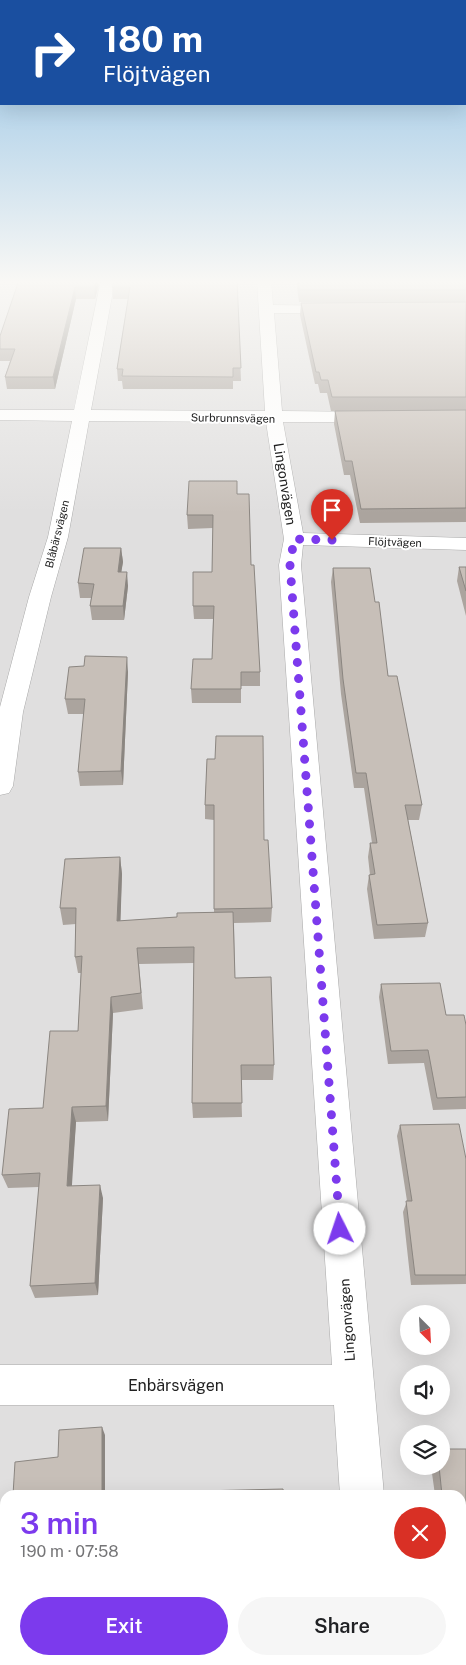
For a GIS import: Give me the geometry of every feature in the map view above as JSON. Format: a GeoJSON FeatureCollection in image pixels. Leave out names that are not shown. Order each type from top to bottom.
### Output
{"type":"FeatureCollection","features":[{"type":"Feature","properties":{"kind":"street","name":"Blåbärsvägen"},"geometry":{"type":"LineString","coordinates":[[0,786],[11,712],[40,597],[58,536],[93,358]]}},
{"type":"Feature","properties":{"kind":"street","name":"Lingonvägen"},"geometry":{"type":"LineString","coordinates":[[270,358],[274,418],[294,539],[290,565],[362,1490]]}},
{"type":"Feature","properties":{"kind":"street","name":"Surbrunnsvägen"},"geometry":{"type":"LineString","coordinates":[[0,415],[274,418],[389,417]]}},
{"type":"Feature","properties":{"kind":"street","name":"Flöjtvägen"},"geometry":{"type":"LineString","coordinates":[[294,539],[466,544]]}},
{"type":"Feature","properties":{"kind":"street","name":"Enbärsvägen"},"geometry":{"type":"LineString","coordinates":[[0,1385],[352,1385]]}},
{"type":"Feature","properties":{"kind":"shaded area"},"geometry":{"type":"Polygon","coordinates":[[[0,358],[466,358],[466,1490],[0,1490],[0,358]]]}},
{"type":"Feature","properties":{"kind":"building"},"geometry":{"type":"Polygon","coordinates":[[[12,358],[58,358],[53,377],[5,377],[12,358]]]}},
{"type":"Feature","properties":{"kind":"building"},"geometry":{"type":"Polygon","coordinates":[[[119,358],[241,358],[241,368],[233,368],[233,377],[122,376],[123,369],[117,369],[119,358]]]}},
{"type":"Feature","properties":{"kind":"building"},"geometry":{"type":"Polygon","coordinates":[[[313,358],[466,358],[466,397],[332,397],[328,380],[321,380],[319,372],[316,372],[313,358]]]}},
{"type":"Feature","properties":{"kind":"building"},"geometry":{"type":"Polygon","coordinates":[[[466,410],[466,508],[361,509],[352,461],[345,461],[335,411],[466,410]]]}},
{"type":"Feature","properties":{"kind":"building"},"geometry":{"type":"Polygon","coordinates":[[[189,481],[237,481],[237,494],[249,494],[251,565],[254,565],[260,672],[241,672],[241,689],[191,689],[193,659],[212,659],[214,606],[193,606],[193,572],[212,572],[213,515],[187,515],[189,481]]]}},
{"type":"Feature","properties":{"kind":"building"},"geometry":{"type":"Polygon","coordinates":[[[84,548],[121,548],[118,572],[127,572],[123,606],[90,606],[94,584],[78,583],[84,548]]]}},
{"type":"Feature","properties":{"kind":"building"},"geometry":{"type":"Polygon","coordinates":[[[459,567],[466,567],[466,591],[459,567]]]}},
{"type":"Feature","properties":{"kind":"building"},"geometry":{"type":"Polygon","coordinates":[[[333,568],[370,568],[375,602],[379,602],[388,676],[397,676],[422,805],[405,805],[428,923],[377,925],[369,875],[375,874],[370,843],[377,843],[366,773],[356,773],[343,679],[333,568]]]}},
{"type":"Feature","properties":{"kind":"building"},"geometry":{"type":"Polygon","coordinates":[[[85,656],[127,657],[121,771],[78,772],[85,699],[65,699],[69,667],[84,666],[85,656]]]}},
{"type":"Feature","properties":{"kind":"building"},"geometry":{"type":"Polygon","coordinates":[[[216,736],[263,736],[264,840],[268,840],[272,908],[214,909],[214,805],[205,805],[207,759],[215,759],[216,736]]]}},
{"type":"Feature","properties":{"kind":"building"},"geometry":{"type":"Polygon","coordinates":[[[120,857],[117,921],[177,917],[177,913],[233,912],[235,978],[271,977],[274,1065],[241,1065],[242,1103],[192,1103],[194,947],[137,948],[141,993],[111,997],[106,1106],[72,1107],[67,1186],[100,1185],[95,1283],[30,1286],[40,1173],[2,1175],[9,1109],[43,1108],[50,1031],[78,1031],[82,956],[75,957],[76,908],[60,908],[65,859],[120,857]]]}},
{"type":"Feature","properties":{"kind":"building"},"geometry":{"type":"Polygon","coordinates":[[[440,983],[446,1015],[464,1015],[466,1025],[466,1097],[437,1098],[428,1050],[391,1051],[381,984],[440,983]]]}},
{"type":"Feature","properties":{"kind":"building"},"geometry":{"type":"Polygon","coordinates":[[[459,1124],[466,1159],[466,1275],[415,1275],[406,1201],[412,1201],[400,1125],[459,1124]]]}},
{"type":"Feature","properties":{"kind":"building"},"geometry":{"type":"Polygon","coordinates":[[[102,1427],[102,1490],[13,1490],[15,1462],[58,1457],[59,1430],[102,1427]]]}},
{"type":"Feature","properties":{"kind":"building"},"geometry":{"type":"Polygon","coordinates":[[[450,1449],[466,1449],[466,1490],[441,1490],[440,1475],[450,1475],[450,1449]]]}},
{"type":"Feature","properties":{"kind":"building"},"geometry":{"type":"Polygon","coordinates":[[[283,1489],[283,1490],[242,1490],[283,1489]]]}},
{"type":"Feature","properties":{"kind":"route"},"geometry":{"type":"LineString","coordinates":[[332,540],[294,539],[290,565],[340,1229]]}}]}
